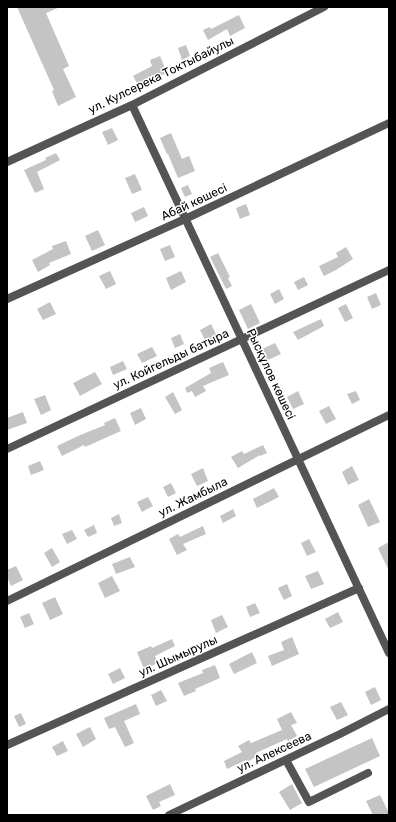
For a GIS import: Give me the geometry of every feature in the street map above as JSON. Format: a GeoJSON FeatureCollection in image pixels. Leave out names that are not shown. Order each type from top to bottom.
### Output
{"type":"FeatureCollection","features":[{"type":"Feature","properties":{"kind":"street","name":"ул. Кулсерека Токтыбайулы"},"geometry":{"type":"LineString","coordinates":[[7,162],[132,105],[324,7]]}},
{"type":"Feature","properties":{"kind":"street","name":"Рысқұлов көшесі"},"geometry":{"type":"LineString","coordinates":[[132,105],[388,650]]}},
{"type":"Feature","properties":{"kind":"street","name":"Абай көшесі"},"geometry":{"type":"LineString","coordinates":[[7,299],[185,219],[389,123]]}},
{"type":"Feature","properties":{"kind":"street","name":"ул. Койгельды батыра"},"geometry":{"type":"LineString","coordinates":[[7,448],[389,270]]}},
{"type":"Feature","properties":{"kind":"street","name":"ул. Жамбыла"},"geometry":{"type":"LineString","coordinates":[[7,601],[389,415]]}},
{"type":"Feature","properties":{"kind":"street","name":"ул. Шымырулы"},"geometry":{"type":"LineString","coordinates":[[7,745],[359,588]]}},
{"type":"Feature","properties":{"kind":"street","name":"ул. Алексеева"},"geometry":{"type":"LineString","coordinates":[[169,815],[340,734],[389,709]]}},
{"type":"Feature","properties":{"kind":"street"},"geometry":{"type":"LineString","coordinates":[[286,760],[308,802],[368,773]]}},
{"type":"Feature","properties":{"kind":"building"},"geometry":{"type":"Polygon","coordinates":[[[17,7],[60,7],[46,13],[69,66],[63,69],[76,97],[58,106],[52,91],[54,90],[17,7]]]}},
{"type":"Feature","properties":{"kind":"building"},"geometry":{"type":"Polygon","coordinates":[[[239,15],[245,28],[230,36],[227,29],[208,40],[203,30],[210,27],[211,29],[239,15]]]}},
{"type":"Feature","properties":{"kind":"building"},"geometry":{"type":"Polygon","coordinates":[[[186,45],[190,56],[182,60],[178,48],[186,45]]]}},
{"type":"Feature","properties":{"kind":"building"},"geometry":{"type":"Polygon","coordinates":[[[160,56],[167,73],[138,85],[133,76],[152,66],[150,60],[160,56]]]}},
{"type":"Feature","properties":{"kind":"building"},"geometry":{"type":"Polygon","coordinates":[[[112,128],[118,140],[108,145],[102,132],[112,128]]]}},
{"type":"Feature","properties":{"kind":"building"},"geometry":{"type":"Polygon","coordinates":[[[171,133],[182,159],[189,156],[195,171],[178,178],[160,138],[171,133]]]}},
{"type":"Feature","properties":{"kind":"building"},"geometry":{"type":"Polygon","coordinates":[[[56,153],[60,160],[37,172],[44,189],[35,193],[24,170],[46,160],[45,158],[56,153]]]}},
{"type":"Feature","properties":{"kind":"building"},"geometry":{"type":"Polygon","coordinates":[[[135,174],[142,190],[132,194],[125,178],[135,174]]]}},
{"type":"Feature","properties":{"kind":"building"},"geometry":{"type":"Polygon","coordinates":[[[188,185],[192,194],[185,197],[181,188],[188,185]]]}},
{"type":"Feature","properties":{"kind":"building"},"geometry":{"type":"Polygon","coordinates":[[[246,204],[250,215],[240,219],[236,208],[246,204]]]}},
{"type":"Feature","properties":{"kind":"building"},"geometry":{"type":"Polygon","coordinates":[[[144,207],[148,216],[135,222],[131,213],[144,207]]]}},
{"type":"Feature","properties":{"kind":"building"},"geometry":{"type":"Polygon","coordinates":[[[98,230],[105,245],[92,251],[85,236],[98,230]]]}},
{"type":"Feature","properties":{"kind":"building"},"geometry":{"type":"Polygon","coordinates":[[[66,241],[71,254],[49,263],[50,265],[38,272],[32,260],[53,249],[52,246],[66,241]]]}},
{"type":"Feature","properties":{"kind":"building"},"geometry":{"type":"Polygon","coordinates":[[[170,245],[175,257],[165,261],[160,249],[170,245]]]}},
{"type":"Feature","properties":{"kind":"building"},"geometry":{"type":"Polygon","coordinates":[[[346,247],[353,259],[324,276],[319,266],[338,257],[336,253],[346,247]]]}},
{"type":"Feature","properties":{"kind":"building"},"geometry":{"type":"Polygon","coordinates":[[[218,253],[230,277],[228,278],[232,286],[226,289],[210,257],[218,253]]]}},
{"type":"Feature","properties":{"kind":"building"},"geometry":{"type":"Polygon","coordinates":[[[110,271],[116,284],[106,289],[99,276],[110,271]]]}},
{"type":"Feature","properties":{"kind":"building"},"geometry":{"type":"Polygon","coordinates":[[[181,271],[186,282],[171,290],[166,278],[181,271]]]}},
{"type":"Feature","properties":{"kind":"building"},"geometry":{"type":"Polygon","coordinates":[[[304,277],[308,285],[298,290],[294,282],[304,277]]]}},
{"type":"Feature","properties":{"kind":"building"},"geometry":{"type":"Polygon","coordinates":[[[279,289],[284,299],[275,304],[270,294],[279,289]]]}},
{"type":"Feature","properties":{"kind":"building"},"geometry":{"type":"Polygon","coordinates":[[[376,293],[381,305],[372,309],[367,297],[376,293]]]}},
{"type":"Feature","properties":{"kind":"building"},"geometry":{"type":"Polygon","coordinates":[[[50,302],[56,314],[43,320],[37,309],[50,302]]]}},
{"type":"Feature","properties":{"kind":"building"},"geometry":{"type":"Polygon","coordinates":[[[251,304],[260,323],[248,329],[239,310],[251,304]]]}},
{"type":"Feature","properties":{"kind":"building"},"geometry":{"type":"Polygon","coordinates":[[[346,304],[353,318],[345,322],[338,308],[346,304]]]}},
{"type":"Feature","properties":{"kind":"building"},"geometry":{"type":"Polygon","coordinates":[[[321,319],[324,326],[298,340],[293,332],[321,319]]]}},
{"type":"Feature","properties":{"kind":"building"},"geometry":{"type":"Polygon","coordinates":[[[211,324],[217,336],[206,342],[200,330],[211,324]]]}},
{"type":"Feature","properties":{"kind":"building"},"geometry":{"type":"Polygon","coordinates":[[[180,334],[184,344],[175,348],[171,338],[180,334]]]}},
{"type":"Feature","properties":{"kind":"building"},"geometry":{"type":"Polygon","coordinates":[[[275,343],[281,354],[266,361],[260,350],[275,343]]]}},
{"type":"Feature","properties":{"kind":"building"},"geometry":{"type":"Polygon","coordinates":[[[152,347],[157,356],[142,363],[137,354],[152,347]]]}},
{"type":"Feature","properties":{"kind":"building"},"geometry":{"type":"Polygon","coordinates":[[[123,361],[127,369],[113,375],[110,367],[123,361]]]}},
{"type":"Feature","properties":{"kind":"building"},"geometry":{"type":"Polygon","coordinates":[[[223,362],[229,375],[203,386],[206,391],[195,397],[192,391],[187,393],[185,388],[211,373],[209,368],[223,362]]]}},
{"type":"Feature","properties":{"kind":"building"},"geometry":{"type":"Polygon","coordinates":[[[95,372],[102,384],[80,396],[73,383],[95,372]]]}},
{"type":"Feature","properties":{"kind":"building"},"geometry":{"type":"Polygon","coordinates":[[[298,391],[304,404],[293,409],[287,397],[298,391]]]}},
{"type":"Feature","properties":{"kind":"building"},"geometry":{"type":"Polygon","coordinates":[[[356,391],[360,400],[352,404],[347,394],[356,391]]]}},
{"type":"Feature","properties":{"kind":"building"},"geometry":{"type":"Polygon","coordinates":[[[173,392],[182,410],[175,414],[165,397],[173,392]]]}},
{"type":"Feature","properties":{"kind":"building"},"geometry":{"type":"Polygon","coordinates":[[[45,395],[51,410],[41,415],[34,399],[45,395]]]}},
{"type":"Feature","properties":{"kind":"building"},"geometry":{"type":"Polygon","coordinates":[[[329,406],[336,419],[326,424],[319,411],[329,406]]]}},
{"type":"Feature","properties":{"kind":"building"},"geometry":{"type":"Polygon","coordinates":[[[141,408],[146,419],[135,425],[130,413],[141,408]]]}},
{"type":"Feature","properties":{"kind":"building"},"geometry":{"type":"Polygon","coordinates":[[[23,412],[27,423],[7,430],[7,418],[23,412]]]}},
{"type":"Feature","properties":{"kind":"building"},"geometry":{"type":"Polygon","coordinates":[[[115,418],[121,431],[85,447],[84,445],[62,456],[57,446],[105,425],[104,423],[115,418]]]}},
{"type":"Feature","properties":{"kind":"building"},"geometry":{"type":"Polygon","coordinates":[[[263,445],[267,453],[260,455],[238,468],[231,457],[242,451],[244,454],[263,445]]]}},
{"type":"Feature","properties":{"kind":"building"},"geometry":{"type":"Polygon","coordinates":[[[40,461],[44,470],[31,475],[28,466],[40,461]]]}},
{"type":"Feature","properties":{"kind":"building"},"geometry":{"type":"Polygon","coordinates":[[[352,466],[359,480],[348,485],[342,472],[352,466]]]}},
{"type":"Feature","properties":{"kind":"building"},"geometry":{"type":"Polygon","coordinates":[[[203,468],[208,481],[197,486],[191,474],[203,468]]]}},
{"type":"Feature","properties":{"kind":"building"},"geometry":{"type":"Polygon","coordinates":[[[171,483],[176,493],[168,497],[163,487],[171,483]]]}},
{"type":"Feature","properties":{"kind":"building"},"geometry":{"type":"Polygon","coordinates":[[[274,488],[279,497],[257,508],[253,499],[274,488]]]}},
{"type":"Feature","properties":{"kind":"building"},"geometry":{"type":"Polygon","coordinates":[[[148,497],[153,506],[142,512],[137,502],[148,497]]]}},
{"type":"Feature","properties":{"kind":"building"},"geometry":{"type":"Polygon","coordinates":[[[369,499],[380,522],[368,527],[358,505],[369,499]]]}},
{"type":"Feature","properties":{"kind":"building"},"geometry":{"type":"Polygon","coordinates":[[[233,509],[236,516],[223,523],[220,516],[233,509]]]}},
{"type":"Feature","properties":{"kind":"building"},"geometry":{"type":"Polygon","coordinates":[[[119,514],[122,523],[114,526],[111,518],[119,514]]]}},
{"type":"Feature","properties":{"kind":"building"},"geometry":{"type":"Polygon","coordinates":[[[94,525],[97,533],[88,537],[84,530],[94,525]]]}},
{"type":"Feature","properties":{"kind":"building"},"geometry":{"type":"Polygon","coordinates":[[[203,526],[206,534],[183,544],[187,550],[177,555],[169,539],[178,534],[180,537],[203,526]]]}},
{"type":"Feature","properties":{"kind":"building"},"geometry":{"type":"Polygon","coordinates":[[[72,530],[77,539],[67,544],[62,534],[72,530]]]}},
{"type":"Feature","properties":{"kind":"building"},"geometry":{"type":"Polygon","coordinates":[[[309,539],[316,552],[307,556],[301,543],[309,539]]]}},
{"type":"Feature","properties":{"kind":"building"},"geometry":{"type":"Polygon","coordinates":[[[389,542],[389,571],[378,548],[389,542]]]}},
{"type":"Feature","properties":{"kind":"building"},"geometry":{"type":"Polygon","coordinates":[[[52,548],[60,562],[52,567],[44,553],[52,548]]]}},
{"type":"Feature","properties":{"kind":"building"},"geometry":{"type":"Polygon","coordinates":[[[130,557],[135,567],[116,574],[112,564],[130,557]]]}},
{"type":"Feature","properties":{"kind":"building"},"geometry":{"type":"Polygon","coordinates":[[[16,566],[23,580],[11,586],[7,577],[7,570],[16,566]]]}},
{"type":"Feature","properties":{"kind":"building"},"geometry":{"type":"Polygon","coordinates":[[[318,571],[324,584],[311,589],[305,576],[318,571]]]}},
{"type":"Feature","properties":{"kind":"building"},"geometry":{"type":"Polygon","coordinates":[[[112,576],[120,591],[105,598],[98,583],[112,576]]]}},
{"type":"Feature","properties":{"kind":"building"},"geometry":{"type":"Polygon","coordinates":[[[287,584],[292,596],[284,600],[278,588],[287,584]]]}},
{"type":"Feature","properties":{"kind":"building"},"geometry":{"type":"Polygon","coordinates":[[[55,597],[63,614],[50,620],[42,603],[55,597]]]}},
{"type":"Feature","properties":{"kind":"building"},"geometry":{"type":"Polygon","coordinates":[[[255,603],[260,613],[250,617],[246,607],[255,603]]]}},
{"type":"Feature","properties":{"kind":"building"},"geometry":{"type":"Polygon","coordinates":[[[338,612],[343,622],[330,628],[325,619],[338,612]]]}},
{"type":"Feature","properties":{"kind":"building"},"geometry":{"type":"Polygon","coordinates":[[[29,613],[34,624],[25,628],[20,617],[29,613]]]}},
{"type":"Feature","properties":{"kind":"building"},"geometry":{"type":"Polygon","coordinates":[[[222,615],[228,627],[216,633],[211,620],[222,615]]]}},
{"type":"Feature","properties":{"kind":"building"},"geometry":{"type":"Polygon","coordinates":[[[292,637],[299,654],[272,666],[268,656],[284,650],[281,642],[292,637]]]}},
{"type":"Feature","properties":{"kind":"building"},"geometry":{"type":"Polygon","coordinates":[[[172,639],[175,646],[155,656],[158,663],[144,669],[137,652],[151,646],[152,648],[172,639]]]}},
{"type":"Feature","properties":{"kind":"building"},"geometry":{"type":"Polygon","coordinates":[[[252,652],[257,663],[234,674],[229,664],[252,652]]]}},
{"type":"Feature","properties":{"kind":"building"},"geometry":{"type":"Polygon","coordinates":[[[215,665],[220,678],[195,689],[196,691],[184,696],[178,683],[203,673],[202,670],[215,665]]]}},
{"type":"Feature","properties":{"kind":"building"},"geometry":{"type":"Polygon","coordinates":[[[120,668],[125,678],[113,684],[108,674],[120,668]]]}},
{"type":"Feature","properties":{"kind":"building"},"geometry":{"type":"Polygon","coordinates":[[[375,687],[381,700],[371,705],[365,692],[375,687]]]}},
{"type":"Feature","properties":{"kind":"building"},"geometry":{"type":"Polygon","coordinates":[[[161,690],[167,701],[156,706],[151,695],[161,690]]]}},
{"type":"Feature","properties":{"kind":"building"},"geometry":{"type":"Polygon","coordinates":[[[341,702],[348,715],[337,720],[330,707],[341,702]]]}},
{"type":"Feature","properties":{"kind":"building"},"geometry":{"type":"Polygon","coordinates":[[[136,704],[140,714],[124,721],[134,743],[125,747],[115,727],[109,729],[104,718],[136,704]]]}},
{"type":"Feature","properties":{"kind":"building"},"geometry":{"type":"Polygon","coordinates":[[[291,712],[297,723],[291,725],[297,736],[256,753],[258,756],[247,762],[246,760],[227,769],[224,761],[242,752],[238,746],[249,740],[251,743],[282,730],[277,719],[291,712]]]}},
{"type":"Feature","properties":{"kind":"building"},"geometry":{"type":"Polygon","coordinates":[[[21,713],[26,724],[19,727],[14,716],[21,713]]]}},
{"type":"Feature","properties":{"kind":"building"},"geometry":{"type":"Polygon","coordinates":[[[90,727],[96,739],[83,747],[76,734],[90,727]]]}},
{"type":"Feature","properties":{"kind":"building"},"geometry":{"type":"Polygon","coordinates":[[[372,738],[380,756],[314,787],[305,769],[372,738]]]}},
{"type":"Feature","properties":{"kind":"building"},"geometry":{"type":"Polygon","coordinates":[[[63,741],[68,751],[57,756],[52,747],[63,741]]]}},
{"type":"Feature","properties":{"kind":"building"},"geometry":{"type":"Polygon","coordinates":[[[170,784],[175,795],[159,802],[161,806],[153,810],[146,796],[170,784]]]}},
{"type":"Feature","properties":{"kind":"building"},"geometry":{"type":"Polygon","coordinates":[[[292,784],[302,803],[290,810],[279,792],[292,784]]]}},
{"type":"Feature","properties":{"kind":"building"},"geometry":{"type":"Polygon","coordinates":[[[380,795],[389,815],[373,815],[366,801],[380,795]]]}}]}
